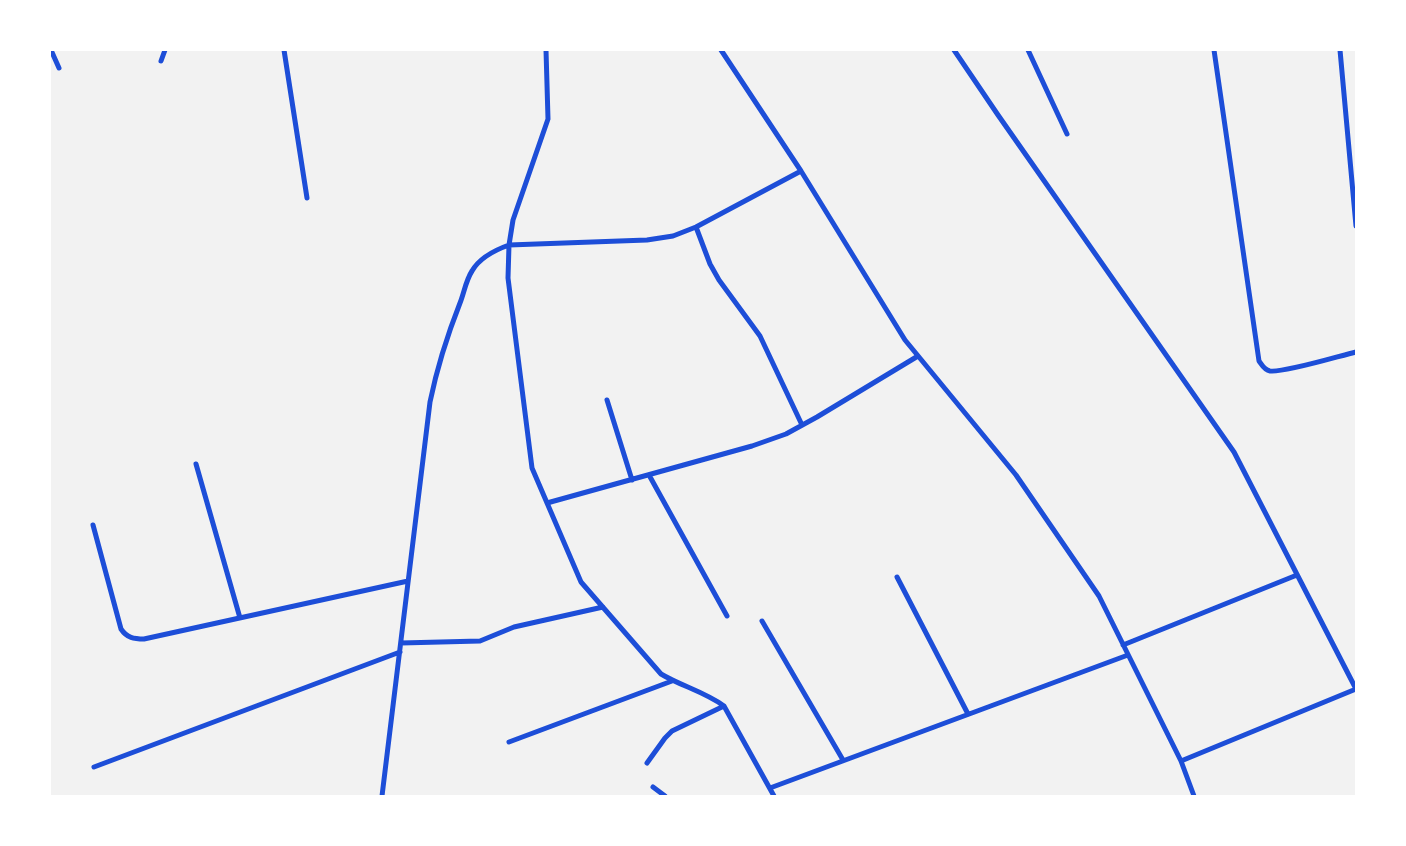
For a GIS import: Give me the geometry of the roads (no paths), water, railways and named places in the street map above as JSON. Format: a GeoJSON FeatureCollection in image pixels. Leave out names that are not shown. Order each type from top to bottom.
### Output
{"type":"FeatureCollection","features":[{"type":"Feature","properties":{"kind":"street"},"geometry":{"type":"LineString","coordinates":[[51,50],[59,68]]}},
{"type":"Feature","properties":{"kind":"street"},"geometry":{"type":"LineString","coordinates":[[161,61],[165,50]]}},
{"type":"Feature","properties":{"kind":"street"},"geometry":{"type":"LineString","coordinates":[[284,50],[308,198]]}},
{"type":"Feature","properties":{"kind":"street"},"geometry":{"type":"LineString","coordinates":[[546,50],[548,119],[513,220],[509,245],[508,278],[532,468],[581,582],[661,674],[714,699],[724,706],[774,796]]}},
{"type":"Feature","properties":{"kind":"street"},"geometry":{"type":"LineString","coordinates":[[721,50],[801,171],[906,340],[1016,475],[1099,596],[1181,761],[1194,796]]}},
{"type":"Feature","properties":{"kind":"street"},"geometry":{"type":"LineString","coordinates":[[954,50],[1234,452],[1356,689],[1181,761]]}},
{"type":"Feature","properties":{"kind":"street"},"geometry":{"type":"LineString","coordinates":[[1028,50],[1066,134]]}},
{"type":"Feature","properties":{"kind":"street"},"geometry":{"type":"LineString","coordinates":[[1214,50],[1258,361],[1264,368],[1271,371],[1283,370],[1356,352]]}},
{"type":"Feature","properties":{"kind":"street"},"geometry":{"type":"LineString","coordinates":[[1340,50],[1356,226]]}},
{"type":"Feature","properties":{"kind":"street"},"geometry":{"type":"LineString","coordinates":[[381,796],[430,402],[436,372],[446,340],[472,270],[482,259],[496,250],[509,245],[647,240],[673,236],[696,227],[801,171]]}},
{"type":"Feature","properties":{"kind":"street"},"geometry":{"type":"LineString","coordinates":[[696,227],[710,264],[719,280],[760,336],[802,425]]}},
{"type":"Feature","properties":{"kind":"street"},"geometry":{"type":"LineString","coordinates":[[547,503],[752,446],[786,434],[918,356]]}},
{"type":"Feature","properties":{"kind":"street"},"geometry":{"type":"LineString","coordinates":[[607,400],[632,480]]}},
{"type":"Feature","properties":{"kind":"street"},"geometry":{"type":"LineString","coordinates":[[196,464],[240,618]]}},
{"type":"Feature","properties":{"kind":"street"},"geometry":{"type":"LineString","coordinates":[[649,475],[727,616]]}},
{"type":"Feature","properties":{"kind":"street"},"geometry":{"type":"LineString","coordinates":[[93,525],[121,629],[125,635],[134,639],[144,639],[408,581]]}},
{"type":"Feature","properties":{"kind":"street"},"geometry":{"type":"LineString","coordinates":[[1123,645],[1297,575]]}},
{"type":"Feature","properties":{"kind":"street"},"geometry":{"type":"LineString","coordinates":[[897,578],[968,714]]}},
{"type":"Feature","properties":{"kind":"street"},"geometry":{"type":"LineString","coordinates":[[401,643],[480,641],[514,627],[603,607]]}},
{"type":"Feature","properties":{"kind":"street"},"geometry":{"type":"LineString","coordinates":[[762,621],[844,760]]}},
{"type":"Feature","properties":{"kind":"street"},"geometry":{"type":"LineString","coordinates":[[94,767],[400,652]]}},
{"type":"Feature","properties":{"kind":"street"},"geometry":{"type":"LineString","coordinates":[[770,788],[1128,655]]}},
{"type":"Feature","properties":{"kind":"street"},"geometry":{"type":"LineString","coordinates":[[508,742],[672,680]]}},
{"type":"Feature","properties":{"kind":"street"},"geometry":{"type":"LineString","coordinates":[[647,763],[672,731],[724,706]]}},
{"type":"Feature","properties":{"kind":"street"},"geometry":{"type":"LineString","coordinates":[[653,787],[666,796]]}}]}
